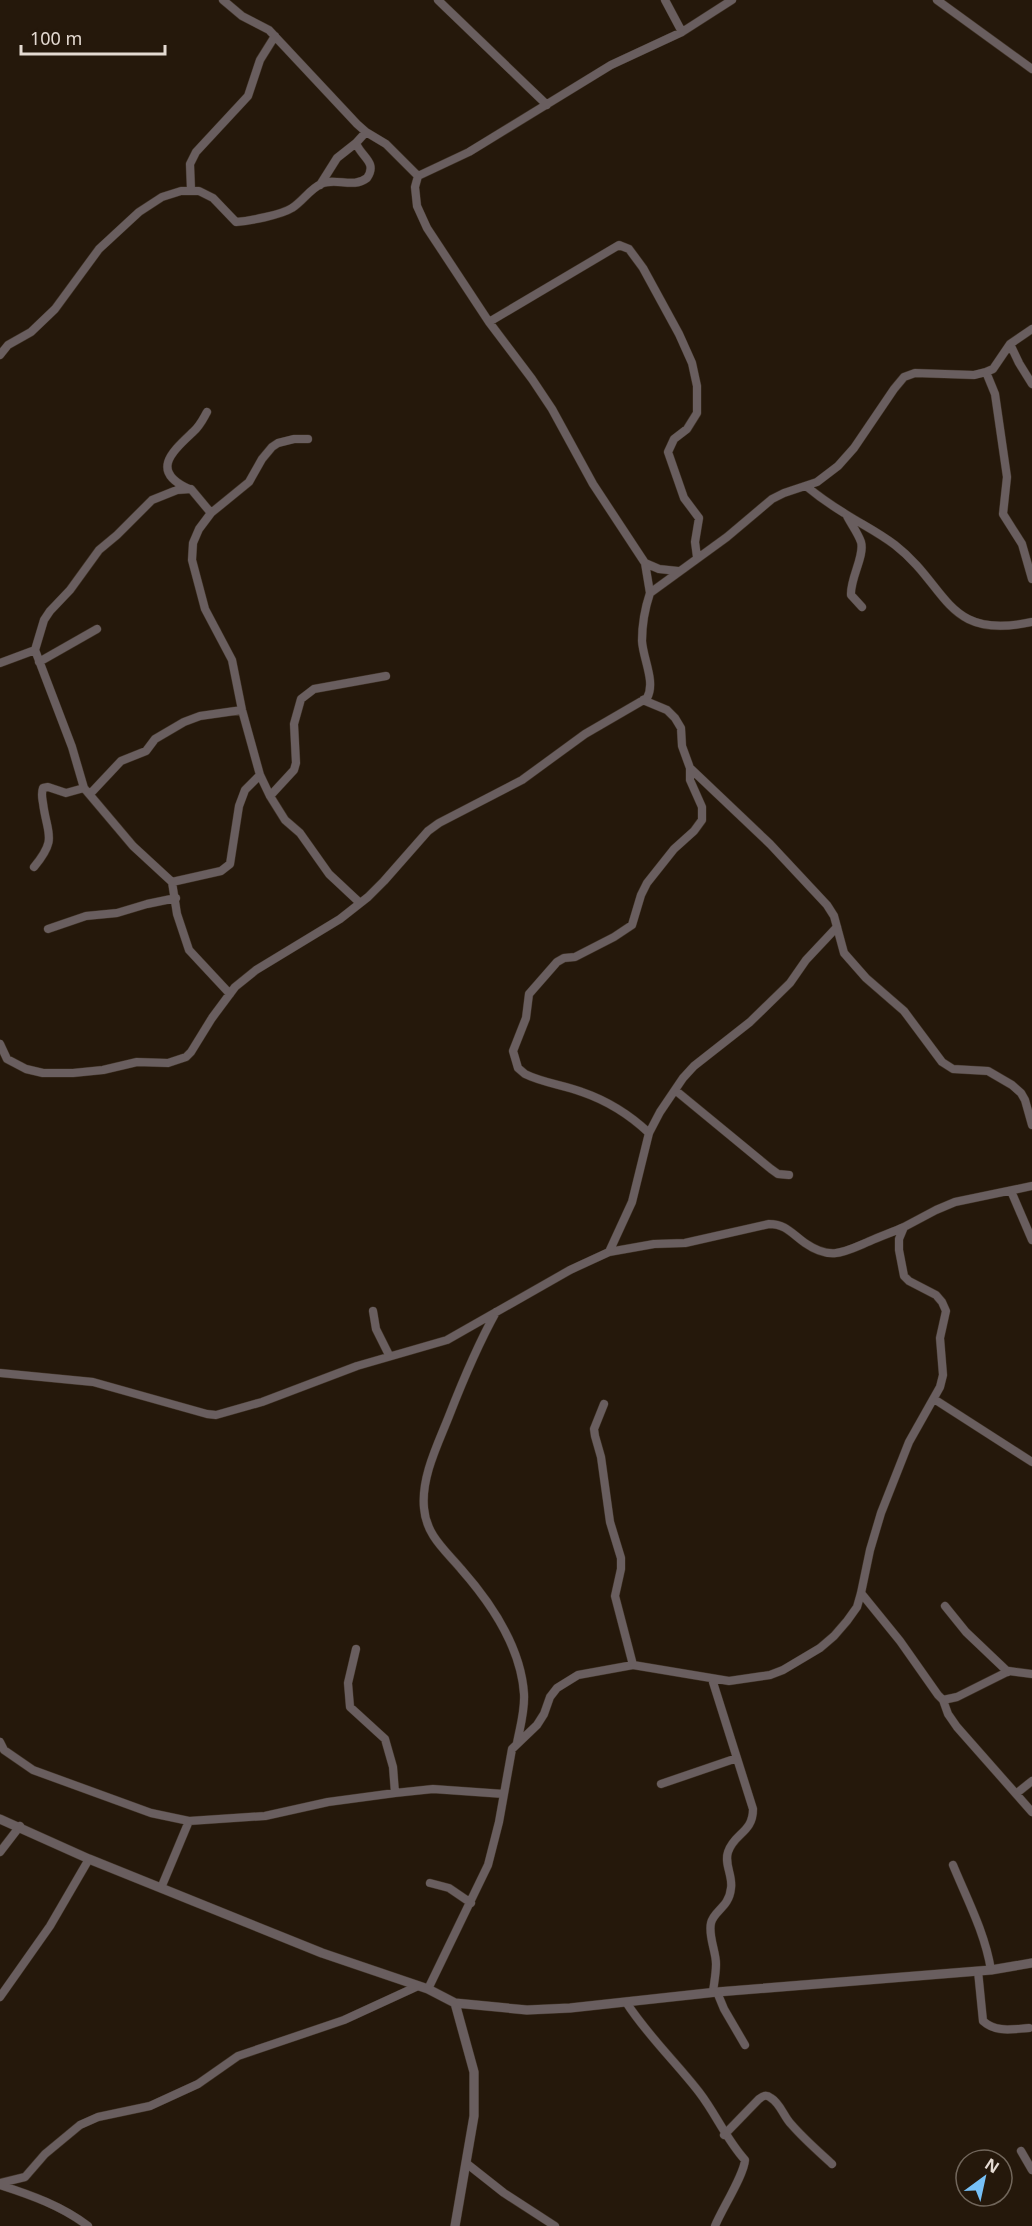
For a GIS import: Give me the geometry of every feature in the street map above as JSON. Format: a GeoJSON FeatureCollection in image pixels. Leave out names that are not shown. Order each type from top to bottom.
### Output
{"type":"FeatureCollection","features":[{"type":"Feature","properties":{"kind":"street"},"geometry":{"type":"LineString","coordinates":[[223,0],[242,16],[264,26],[366,132],[386,144],[418,176]]}},
{"type":"Feature","properties":{"kind":"street"},"geometry":{"type":"LineString","coordinates":[[438,0],[547,105]]}},
{"type":"Feature","properties":{"kind":"street"},"geometry":{"type":"LineString","coordinates":[[665,0],[682,32]]}},
{"type":"Feature","properties":{"kind":"street"},"geometry":{"type":"LineString","coordinates":[[0,1044],[3,1060],[35,1071],[73,1073],[103,1070],[137,1062],[176,1061],[191,1052],[230,994],[256,970],[340,919],[360,903],[439,823],[522,780],[585,734],[643,700],[651,691],[642,642],[645,608],[650,593],[645,563],[593,483],[547,402],[489,322],[427,228],[417,206],[415,187],[418,176],[469,152],[611,65],[682,32],[732,0]]}},
{"type":"Feature","properties":{"kind":"street"},"geometry":{"type":"LineString","coordinates":[[937,0],[1032,69]]}},
{"type":"Feature","properties":{"kind":"street"},"geometry":{"type":"LineString","coordinates":[[191,189],[190,164],[196,152],[248,96],[260,60],[275,36]]}},
{"type":"Feature","properties":{"kind":"street"},"geometry":{"type":"LineString","coordinates":[[0,355],[8,345],[31,332],[55,309],[99,249],[139,212],[162,196],[191,189],[213,198],[233,220],[240,222],[285,211],[320,185],[337,158],[366,132]]}},
{"type":"Feature","properties":{"kind":"street"},"geometry":{"type":"LineString","coordinates":[[320,185],[334,182],[356,184],[367,178],[372,168],[371,163],[357,148],[356,143]]}},
{"type":"Feature","properties":{"kind":"street"},"geometry":{"type":"LineString","coordinates":[[489,322],[619,245],[624,245],[629,249],[643,268],[692,363],[697,386],[697,413],[687,429],[674,439],[668,452],[684,498],[699,518],[695,542],[697,557]]}},
{"type":"Feature","properties":{"kind":"street"},"geometry":{"type":"LineString","coordinates":[[650,593],[727,537],[772,499],[817,482],[838,466],[854,448],[904,378],[915,373],[974,375],[986,372],[993,369],[1010,344],[1032,329]]}},
{"type":"Feature","properties":{"kind":"street"},"geometry":{"type":"LineString","coordinates":[[1010,344],[1032,384]]}},
{"type":"Feature","properties":{"kind":"street"},"geometry":{"type":"LineString","coordinates":[[986,372],[997,404],[1007,477],[1003,514],[1022,544],[1032,579]]}},
{"type":"Feature","properties":{"kind":"street"},"geometry":{"type":"LineString","coordinates":[[207,412],[195,431],[176,447],[170,456],[168,465],[173,479],[191,489],[211,513]]}},
{"type":"Feature","properties":{"kind":"street"},"geometry":{"type":"LineString","coordinates":[[308,439],[294,439],[272,447],[249,482],[211,513],[199,529],[193,543],[192,560],[206,609],[232,660],[242,710],[260,775],[270,796],[285,820],[300,833],[329,874],[360,903]]}},
{"type":"Feature","properties":{"kind":"street"},"geometry":{"type":"LineString","coordinates":[[806,486],[846,515],[864,524],[897,547],[925,574],[952,610],[971,621],[992,626],[1015,626],[1032,622]]}},
{"type":"Feature","properties":{"kind":"street"},"geometry":{"type":"LineString","coordinates":[[191,489],[177,490],[152,500],[99,550],[70,590],[44,620],[34,650],[87,791],[133,846],[172,882],[180,927],[189,950],[230,994]]}},
{"type":"Feature","properties":{"kind":"street"},"geometry":{"type":"LineString","coordinates":[[846,515],[862,544],[850,586],[850,595],[862,607]]}},
{"type":"Feature","properties":{"kind":"street"},"geometry":{"type":"LineString","coordinates":[[645,563],[660,569],[679,572]]}},
{"type":"Feature","properties":{"kind":"street"},"geometry":{"type":"LineString","coordinates":[[39,662],[97,629]]}},
{"type":"Feature","properties":{"kind":"street"},"geometry":{"type":"LineString","coordinates":[[0,663],[34,650]]}},
{"type":"Feature","properties":{"kind":"street"},"geometry":{"type":"LineString","coordinates":[[270,796],[294,770],[296,763],[294,724],[301,699],[307,693],[322,687],[386,676]]}},
{"type":"Feature","properties":{"kind":"street"},"geometry":{"type":"LineString","coordinates":[[643,700],[667,710],[681,728],[682,747],[690,768],[690,780],[702,807],[702,820],[694,831],[674,849],[647,883],[641,894],[632,925],[625,931],[575,957],[557,962],[530,994],[526,1018],[513,1051],[518,1068],[525,1074],[583,1092],[605,1102],[622,1111],[650,1133]]}},
{"type":"Feature","properties":{"kind":"street"},"geometry":{"type":"LineString","coordinates":[[34,867],[44,855],[50,839],[42,802],[43,788],[48,787],[66,793],[87,791],[121,761],[146,751],[155,739],[193,718],[242,710]]}},
{"type":"Feature","properties":{"kind":"street"},"geometry":{"type":"LineString","coordinates":[[690,768],[770,844],[827,905],[834,916],[844,953],[866,978],[904,1011],[942,1062],[953,1069],[988,1071],[1012,1085],[1025,1100],[1032,1125]]}},
{"type":"Feature","properties":{"kind":"street"},"geometry":{"type":"LineString","coordinates":[[172,882],[226,869],[232,856],[239,807],[245,790],[260,775]]}},
{"type":"Feature","properties":{"kind":"street"},"geometry":{"type":"LineString","coordinates":[[48,928],[67,924],[86,916],[124,912],[176,898]]}},
{"type":"Feature","properties":{"kind":"street"},"geometry":{"type":"LineString","coordinates":[[609,1252],[632,1202],[650,1133],[675,1090],[694,1066],[750,1022],[790,983],[806,960],[837,927]]}},
{"type":"Feature","properties":{"kind":"street"},"geometry":{"type":"LineString","coordinates":[[675,1090],[771,1169],[778,1174],[789,1175]]}},
{"type":"Feature","properties":{"kind":"street"},"geometry":{"type":"LineString","coordinates":[[0,1373],[84,1380],[216,1415],[262,1402],[389,1355],[447,1340],[570,1270],[609,1252],[654,1244],[685,1243],[769,1224],[780,1224],[787,1227],[810,1247],[820,1252],[835,1254],[849,1251],[956,1202],[1032,1186]]}},
{"type":"Feature","properties":{"kind":"street"},"geometry":{"type":"LineString","coordinates":[[1011,1191],[1032,1240]]}},
{"type":"Feature","properties":{"kind":"street"},"geometry":{"type":"LineString","coordinates":[[516,1743],[537,1725],[550,1697],[566,1681],[593,1671],[633,1665],[729,1681],[754,1678],[783,1670],[820,1648],[834,1636],[857,1607],[881,1513],[909,1442],[934,1399],[943,1375],[940,1338],[946,1311],[936,1295],[904,1276],[899,1239],[904,1227]]}},
{"type":"Feature","properties":{"kind":"street"},"geometry":{"type":"LineString","coordinates":[[373,1311],[376,1329],[389,1355]]}},
{"type":"Feature","properties":{"kind":"street"},"geometry":{"type":"LineString","coordinates":[[0,2184],[26,2177],[45,2154],[80,2125],[98,2117],[150,2106],[198,2084],[238,2056],[344,2020],[423,1988],[471,1903],[488,1865],[510,1758],[524,1713],[522,1676],[494,1611],[481,1592],[433,1538],[424,1507],[432,1460],[471,1359],[497,1311]]}},
{"type":"Feature","properties":{"kind":"street"},"geometry":{"type":"LineString","coordinates":[[934,1399],[1032,1462]]}},
{"type":"Feature","properties":{"kind":"street"},"geometry":{"type":"LineString","coordinates":[[604,1404],[594,1429],[603,1465],[610,1522],[621,1558],[615,1596],[633,1665]]}},
{"type":"Feature","properties":{"kind":"street"},"geometry":{"type":"LineString","coordinates":[[861,1593],[943,1700],[948,1714],[957,1726],[1032,1812]]}},
{"type":"Feature","properties":{"kind":"street"},"geometry":{"type":"LineString","coordinates":[[945,1606],[966,1632],[1008,1672]]}},
{"type":"Feature","properties":{"kind":"street"},"geometry":{"type":"LineString","coordinates":[[356,1649],[348,1683],[350,1707],[386,1739],[393,1767],[395,1792]]}},
{"type":"Feature","properties":{"kind":"street"},"geometry":{"type":"LineString","coordinates":[[943,1700],[957,1697],[1008,1672],[1032,1674]]}},
{"type":"Feature","properties":{"kind":"street"},"geometry":{"type":"LineString","coordinates":[[712,1678],[753,1809],[751,1826],[728,1851],[727,1862],[732,1884],[730,1894],[725,1906],[711,1922],[716,1963],[715,1992],[744,2045]]}},
{"type":"Feature","properties":{"kind":"street"},"geometry":{"type":"LineString","coordinates":[[0,1742],[4,1750],[33,1770],[151,1813],[189,1821],[265,1816],[328,1802],[395,1792],[433,1789],[504,1794]]}},
{"type":"Feature","properties":{"kind":"street"},"geometry":{"type":"LineString","coordinates":[[661,1784],[737,1758]]}},
{"type":"Feature","properties":{"kind":"street"},"geometry":{"type":"LineString","coordinates":[[1017,1793],[1032,1781]]}},
{"type":"Feature","properties":{"kind":"street"},"geometry":{"type":"LineString","coordinates":[[0,1819],[20,1826],[89,1859],[322,1953],[423,1988],[455,2003],[527,2010],[570,2008],[715,1992],[991,1970],[1032,1963]]}},
{"type":"Feature","properties":{"kind":"street"},"geometry":{"type":"LineString","coordinates":[[161,1888],[189,1821]]}},
{"type":"Feature","properties":{"kind":"street"},"geometry":{"type":"LineString","coordinates":[[0,1852],[20,1826]]}},
{"type":"Feature","properties":{"kind":"street"},"geometry":{"type":"LineString","coordinates":[[0,1997],[50,1926],[89,1859]]}},
{"type":"Feature","properties":{"kind":"street"},"geometry":{"type":"LineString","coordinates":[[953,1865],[981,1932],[991,1970]]}},
{"type":"Feature","properties":{"kind":"street"},"geometry":{"type":"LineString","coordinates":[[430,1883],[449,1888],[471,1903]]}},
{"type":"Feature","properties":{"kind":"street"},"geometry":{"type":"LineString","coordinates":[[978,1971],[983,2021],[989,2026],[1003,2030],[1029,2028]]}},
{"type":"Feature","properties":{"kind":"street"},"geometry":{"type":"LineString","coordinates":[[626,2002],[638,2022],[700,2094],[724,2135],[745,2160],[745,2167],[715,2226]]}},
{"type":"Feature","properties":{"kind":"street"},"geometry":{"type":"LineString","coordinates":[[455,2003],[474,2072],[474,2116],[455,2226]]}},
{"type":"Feature","properties":{"kind":"street"},"geometry":{"type":"LineString","coordinates":[[724,2135],[762,2096],[768,2096],[774,2100],[782,2114],[805,2140],[832,2164]]}},
{"type":"Feature","properties":{"kind":"street"},"geometry":{"type":"LineString","coordinates":[[1021,2151],[1032,2170]]}},
{"type":"Feature","properties":{"kind":"street"},"geometry":{"type":"LineString","coordinates":[[466,2163],[504,2193],[555,2226]]}},
{"type":"Feature","properties":{"kind":"street"},"geometry":{"type":"LineString","coordinates":[[0,2184],[34,2196],[76,2222],[88,2226]]}}]}
